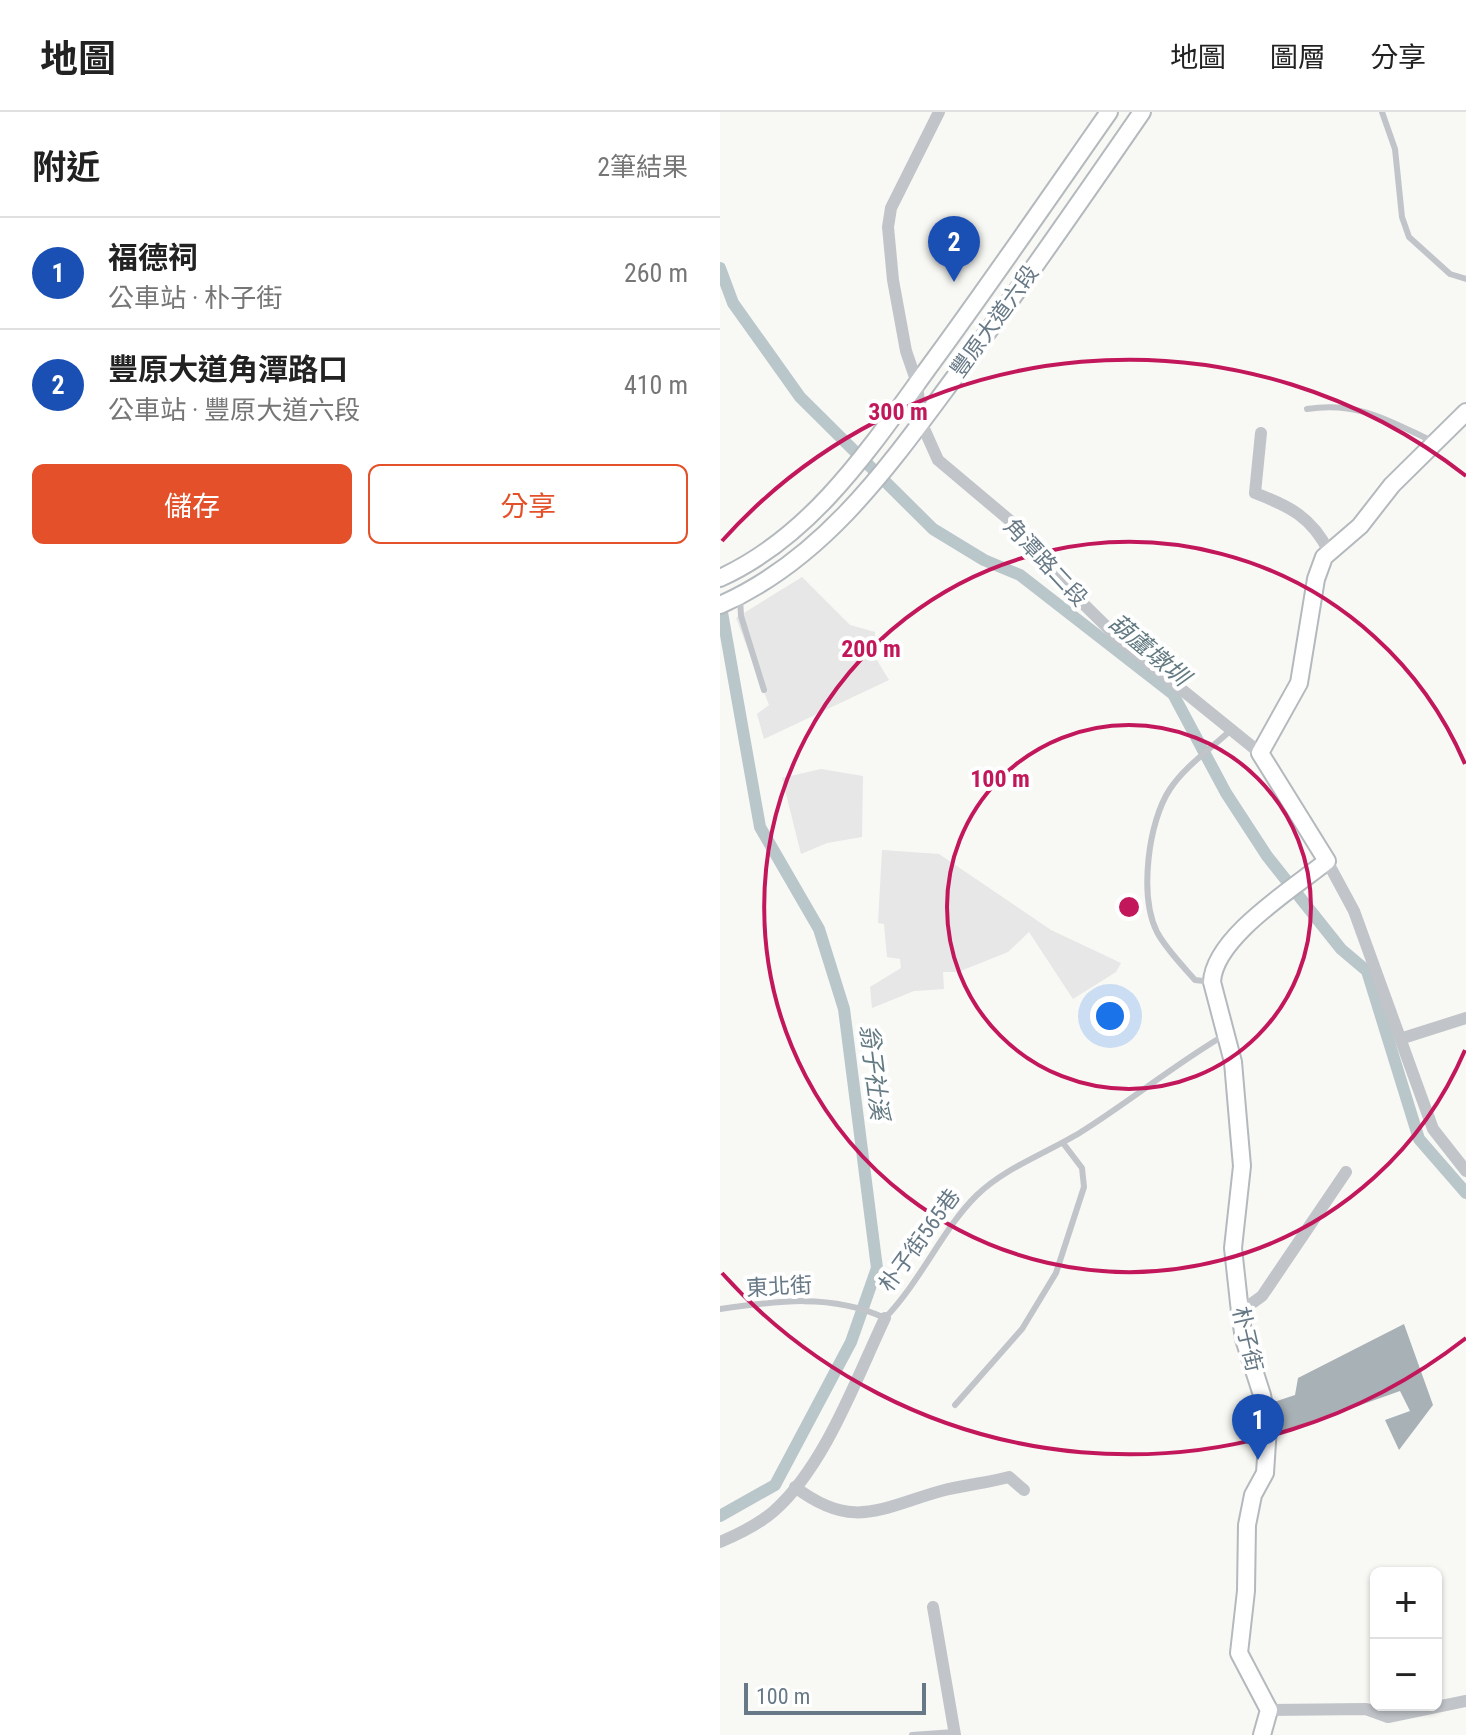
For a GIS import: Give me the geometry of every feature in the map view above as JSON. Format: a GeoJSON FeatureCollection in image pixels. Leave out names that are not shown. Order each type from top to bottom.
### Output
{"type":"FeatureCollection","features":[{"type":"Feature","properties":{"kind":"street","name":"角潭路二段"},"geometry":{"type":"LineString","coordinates":[[939,112],[891,208],[888,227],[906,351],[917,383],[921,422],[933,452],[948,470],[1032,542],[1048,569],[1118,638],[1260,753],[1354,911],[1403,1038],[1433,1129],[1466,1171]]}},
{"type":"Feature","properties":{"kind":"street","name":"豐原大道六段"},"geometry":{"type":"LineString","coordinates":[[725,576],[793,531],[845,478],[917,383],[1109,112]]}},
{"type":"Feature","properties":{"kind":"street","name":"豐原大道六段"},"geometry":{"type":"LineString","coordinates":[[730,600],[822,539],[866,494],[921,422],[1142,112]]}},
{"type":"Feature","properties":{"kind":"street"},"geometry":{"type":"LineString","coordinates":[[1260,753],[1299,683],[1316,579],[1329,552],[1360,526],[1392,485],[1437,444],[1466,412]]}},
{"type":"Feature","properties":{"kind":"street"},"geometry":{"type":"LineString","coordinates":[[1261,433],[1255,493],[1292,507],[1306,518],[1329,552]]}},
{"type":"Feature","properties":{"kind":"street"},"geometry":{"type":"LineString","coordinates":[[1212,982],[1212,969],[1227,948],[1284,894],[1327,861]]}},
{"type":"Feature","properties":{"kind":"street","name":"朴子街"},"geometry":{"type":"LineString","coordinates":[[1212,982],[1233,1062],[1242,1166],[1233,1248],[1240,1312],[1244,1339],[1262,1395],[1268,1450],[1265,1473],[1253,1495],[1247,1525],[1239,1653],[1269,1710]]}},
{"type":"Feature","properties":{"kind":"street"},"geometry":{"type":"LineString","coordinates":[[1403,1038],[1466,1018]]}},
{"type":"Feature","properties":{"kind":"street"},"geometry":{"type":"LineString","coordinates":[[1240,1312],[1262,1296],[1346,1172]]}},
{"type":"Feature","properties":{"kind":"street","name":"朴子街565巷"},"geometry":{"type":"LineString","coordinates":[[720,1542],[761,1521],[795,1487],[831,1430],[882,1317]]}},
{"type":"Feature","properties":{"kind":"street"},"geometry":{"type":"LineString","coordinates":[[795,1487],[818,1505],[855,1513],[873,1512],[945,1490],[1009,1477],[1024,1490]]}},
{"type":"Feature","properties":{"kind":"street"},"geometry":{"type":"LineString","coordinates":[[933,1607],[954,1734]]}},
{"type":"Feature","properties":{"kind":"street"},"geometry":{"type":"LineString","coordinates":[[1262,1735],[1269,1710],[1366,1709],[1388,1717],[1466,1701]]}},
{"type":"Feature","properties":{"kind":"lane"},"geometry":{"type":"LineString","coordinates":[[1382,112],[1395,149],[1402,217],[1409,237],[1450,274],[1466,279]]}},
{"type":"Feature","properties":{"kind":"lane"},"geometry":{"type":"LineString","coordinates":[[1307,409],[1330,405],[1364,409],[1437,444]]}},
{"type":"Feature","properties":{"kind":"lane"},"geometry":{"type":"LineString","coordinates":[[730,600],[741,616],[764,690]]}},
{"type":"Feature","properties":{"kind":"lane"},"geometry":{"type":"LineString","coordinates":[[1212,982],[1195,980],[1156,929],[1149,906],[1150,845],[1155,820],[1170,789],[1232,729]]}},
{"type":"Feature","properties":{"kind":"lane","name":"朴子街565巷"},"geometry":{"type":"LineString","coordinates":[[882,1317],[909,1293],[979,1193],[1046,1149],[1063,1143],[1227,1034]]}},
{"type":"Feature","properties":{"kind":"lane"},"geometry":{"type":"LineString","coordinates":[[955,1405],[1022,1329],[1056,1273],[1084,1187],[1082,1168],[1063,1143]]}},
{"type":"Feature","properties":{"kind":"lane","name":"東北街"},"geometry":{"type":"LineString","coordinates":[[720,1309],[786,1299],[821,1301],[882,1317]]}},
{"type":"Feature","properties":{"kind":"lane"},"geometry":{"type":"LineString","coordinates":[[912,1735],[954,1734]]}},
{"type":"Feature","properties":{"kind":"shaded area"},"geometry":{"type":"Polygon","coordinates":[[[802,577],[850,625],[875,632],[875,657],[889,680],[764,739],[757,714],[769,705],[736,618],[802,577]]]}},
{"type":"Feature","properties":{"kind":"shaded area"},"geometry":{"type":"Polygon","coordinates":[[[821,769],[863,776],[862,837],[827,843],[801,854],[782,778],[821,769]]]}},
{"type":"Feature","properties":{"kind":"shaded area"},"geometry":{"type":"Polygon","coordinates":[[[882,850],[939,854],[1051,930],[1121,963],[1116,972],[1073,999],[1029,932],[1008,952],[958,972],[943,972],[944,989],[914,991],[872,1008],[870,987],[901,968],[900,959],[887,957],[884,924],[878,923],[882,850]]]}},
{"type":"Feature","properties":{"kind":"building"},"geometry":{"type":"Polygon","coordinates":[[[1404,1324],[1433,1405],[1399,1450],[1385,1420],[1410,1411],[1400,1391],[1279,1434],[1274,1402],[1295,1395],[1298,1378],[1404,1324]]]}},
{"type":"Feature","properties":{"kind":"waterway","name":"葫蘆墩圳"},"geometry":{"type":"LineString","coordinates":[[720,268],[733,303],[800,397],[933,529],[984,560],[1020,575],[1173,694],[1226,793],[1267,856],[1341,949],[1367,971],[1419,1139],[1466,1193]]}},
{"type":"Feature","properties":{"kind":"waterway","name":"翁子社溪"},"geometry":{"type":"LineString","coordinates":[[720,601],[760,827],[819,929],[844,1009],[877,1268],[851,1342],[775,1485],[720,1516]]}},
{"type":"Feature","properties":{"kind":"place","name":"豐原大道角潭路口"},"geometry":{"type":"Point","coordinates":[954,282]}},
{"type":"Feature","properties":{"kind":"place","name":"福德祠"},"geometry":{"type":"Point","coordinates":[1258,1460]}}]}
